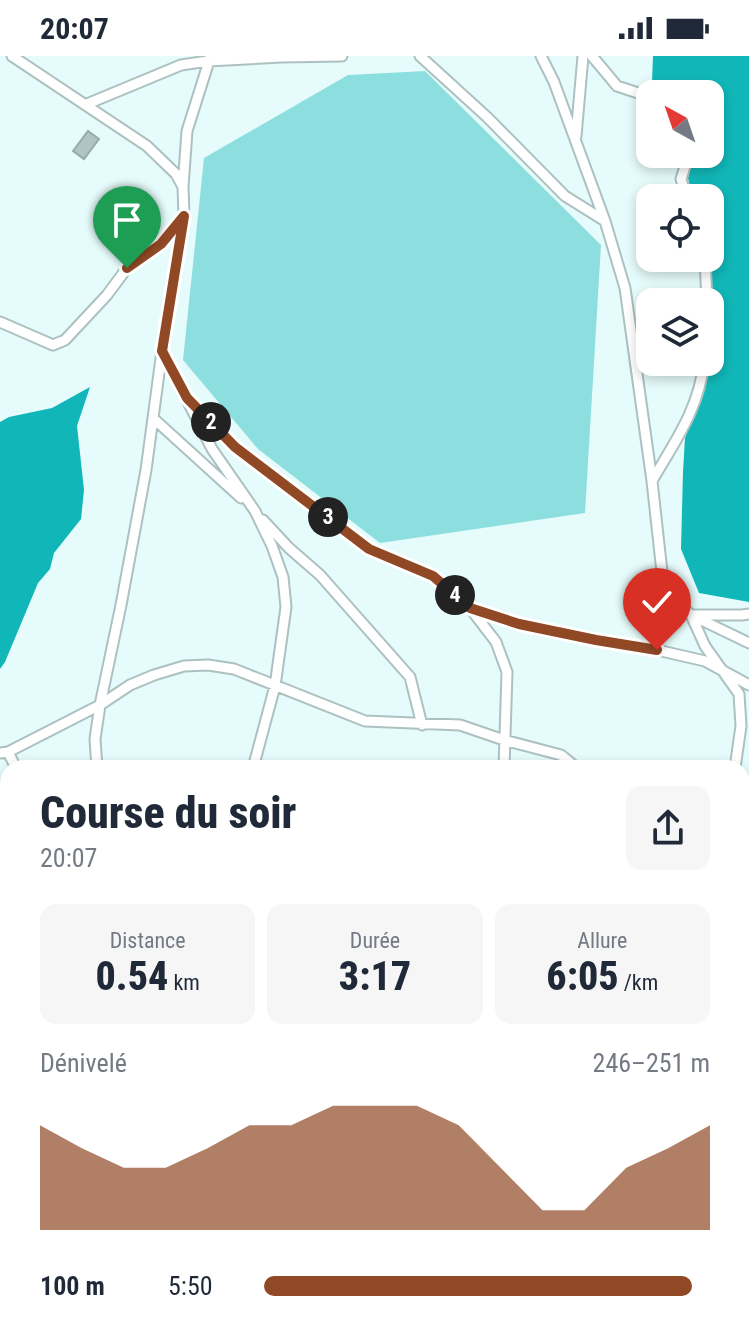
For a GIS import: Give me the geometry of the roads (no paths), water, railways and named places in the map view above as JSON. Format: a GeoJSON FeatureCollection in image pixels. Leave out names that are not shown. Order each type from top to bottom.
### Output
{"type":"FeatureCollection","features":[{"type":"Feature","properties":{"kind":"street"},"geometry":{"type":"LineString","coordinates":[[12,56],[147,146],[176,174],[183,187]]}},
{"type":"Feature","properties":{"kind":"street"},"geometry":{"type":"LineString","coordinates":[[87,104],[181,65],[210,59],[342,56]]}},
{"type":"Feature","properties":{"kind":"street"},"geometry":{"type":"LineString","coordinates":[[420,56],[487,117],[565,196],[605,221]]}},
{"type":"Feature","properties":{"kind":"street"},"geometry":{"type":"LineString","coordinates":[[541,56],[554,82],[605,221],[625,288],[662,572],[672,597],[691,615],[749,643]]}},
{"type":"Feature","properties":{"kind":"street"},"geometry":{"type":"LineString","coordinates":[[575,140],[583,56]]}},
{"type":"Feature","properties":{"kind":"street"},"geometry":{"type":"LineString","coordinates":[[592,56],[617,86],[636,92]]}},
{"type":"Feature","properties":{"kind":"street"},"geometry":{"type":"LineString","coordinates":[[96,760],[95,739],[100,705],[146,470],[184,216],[187,131],[210,59]]}},
{"type":"Feature","properties":{"kind":"street"},"geometry":{"type":"LineString","coordinates":[[0,322],[53,345],[65,340],[107,295],[127,268],[161,244],[184,216]]}},
{"type":"Feature","properties":{"kind":"street"},"geometry":{"type":"LineString","coordinates":[[162,351],[212,449],[255,511],[283,577],[286,607],[275,686],[255,760]]}},
{"type":"Feature","properties":{"kind":"street"},"geometry":{"type":"LineString","coordinates":[[652,481],[692,412],[703,376]]}},
{"type":"Feature","properties":{"kind":"street"},"geometry":{"type":"LineString","coordinates":[[187,398],[235,447],[369,549],[433,576],[470,608],[496,642],[507,672],[504,760]]}},
{"type":"Feature","properties":{"kind":"street"},"geometry":{"type":"LineString","coordinates":[[153,418],[329,584],[410,677],[422,725]]}},
{"type":"Feature","properties":{"kind":"street"},"geometry":{"type":"LineString","coordinates":[[470,608],[519,624],[705,661],[749,685]]}},
{"type":"Feature","properties":{"kind":"street"},"geometry":{"type":"LineString","coordinates":[[691,615],[749,614]]}},
{"type":"Feature","properties":{"kind":"street"},"geometry":{"type":"LineString","coordinates":[[691,615],[705,646],[739,694],[741,726],[736,760]]}},
{"type":"Feature","properties":{"kind":"street"},"geometry":{"type":"LineString","coordinates":[[4,753],[100,705],[130,685],[184,666],[208,665],[234,669],[365,721],[460,725],[561,755],[567,760]]}}]}
